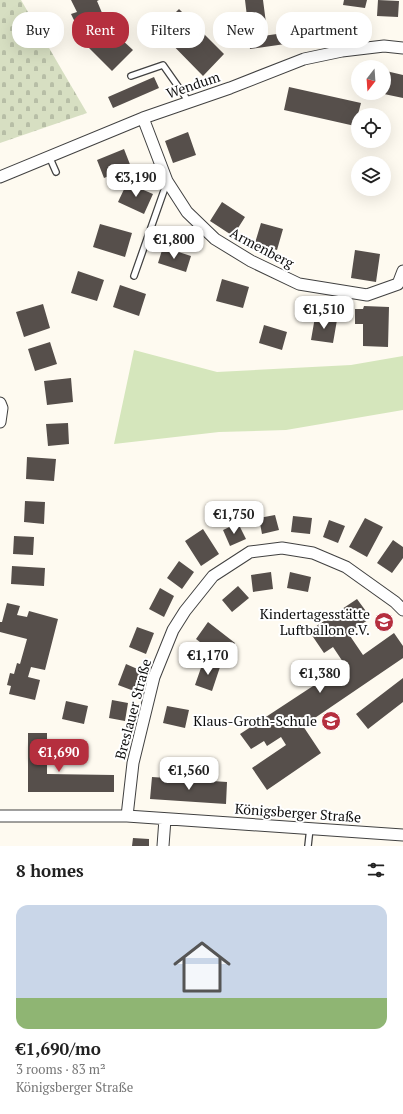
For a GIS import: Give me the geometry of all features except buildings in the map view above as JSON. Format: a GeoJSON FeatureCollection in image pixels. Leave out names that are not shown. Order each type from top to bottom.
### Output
{"type":"FeatureCollection","features":[{"type":"Feature","properties":{"kind":"street","name":"Wendum"},"geometry":{"type":"LineString","coordinates":[[0,177],[143,118],[230,88],[304,59],[342,51],[384,46],[403,48]]}},
{"type":"Feature","properties":{"kind":"street","name":"Armenberg"},"geometry":{"type":"LineString","coordinates":[[143,118],[167,181],[187,212],[215,239],[251,261],[299,284],[367,295],[398,284],[403,271]]}},
{"type":"Feature","properties":{"kind":"street"},"geometry":{"type":"LineString","coordinates":[[0,403],[2,408],[0,422]]}},
{"type":"Feature","properties":{"kind":"street","name":"Breslauer Straße"},"geometry":{"type":"LineString","coordinates":[[127,816],[133,764],[154,677],[173,630],[185,611],[213,576],[250,552],[282,548],[313,553],[346,567],[395,602],[403,610]]}},
{"type":"Feature","properties":{"kind":"street","name":"Königsberger Straße"},"geometry":{"type":"LineString","coordinates":[[0,816],[127,816],[403,834]]}},
{"type":"Feature","properties":{"kind":"street"},"geometry":{"type":"LineString","coordinates":[[163,846],[165,819]]}},
{"type":"Feature","properties":{"kind":"lane"},"geometry":{"type":"LineString","coordinates":[[131,76],[163,65],[189,102]]}},
{"type":"Feature","properties":{"kind":"lane"},"geometry":{"type":"LineString","coordinates":[[49,156],[56,172]]}},
{"type":"Feature","properties":{"kind":"lane"},"geometry":{"type":"LineString","coordinates":[[134,276],[167,181]]}},
{"type":"Feature","properties":{"kind":"lane"},"geometry":{"type":"LineString","coordinates":[[308,846],[310,828]]}},
{"type":"Feature","properties":{"kind":"green space"},"geometry":{"type":"Polygon","coordinates":[[[0,0],[21,0],[28,12],[12,12],[12,48],[49,48],[87,113],[0,143],[0,0]]]}},
{"type":"Feature","properties":{"kind":"green space"},"geometry":{"type":"Polygon","coordinates":[[[134,350],[217,372],[351,365],[403,356],[403,410],[286,430],[219,432],[114,444],[134,350]]]}},
{"type":"Feature","properties":{"kind":"place","name":"Kindertagesstätte Luftballon e.V."},"geometry":{"type":"Point","coordinates":[384,622]}},
{"type":"Feature","properties":{"kind":"place","name":"Klaus-Groth-Schule"},"geometry":{"type":"Point","coordinates":[331,721]}}]}
